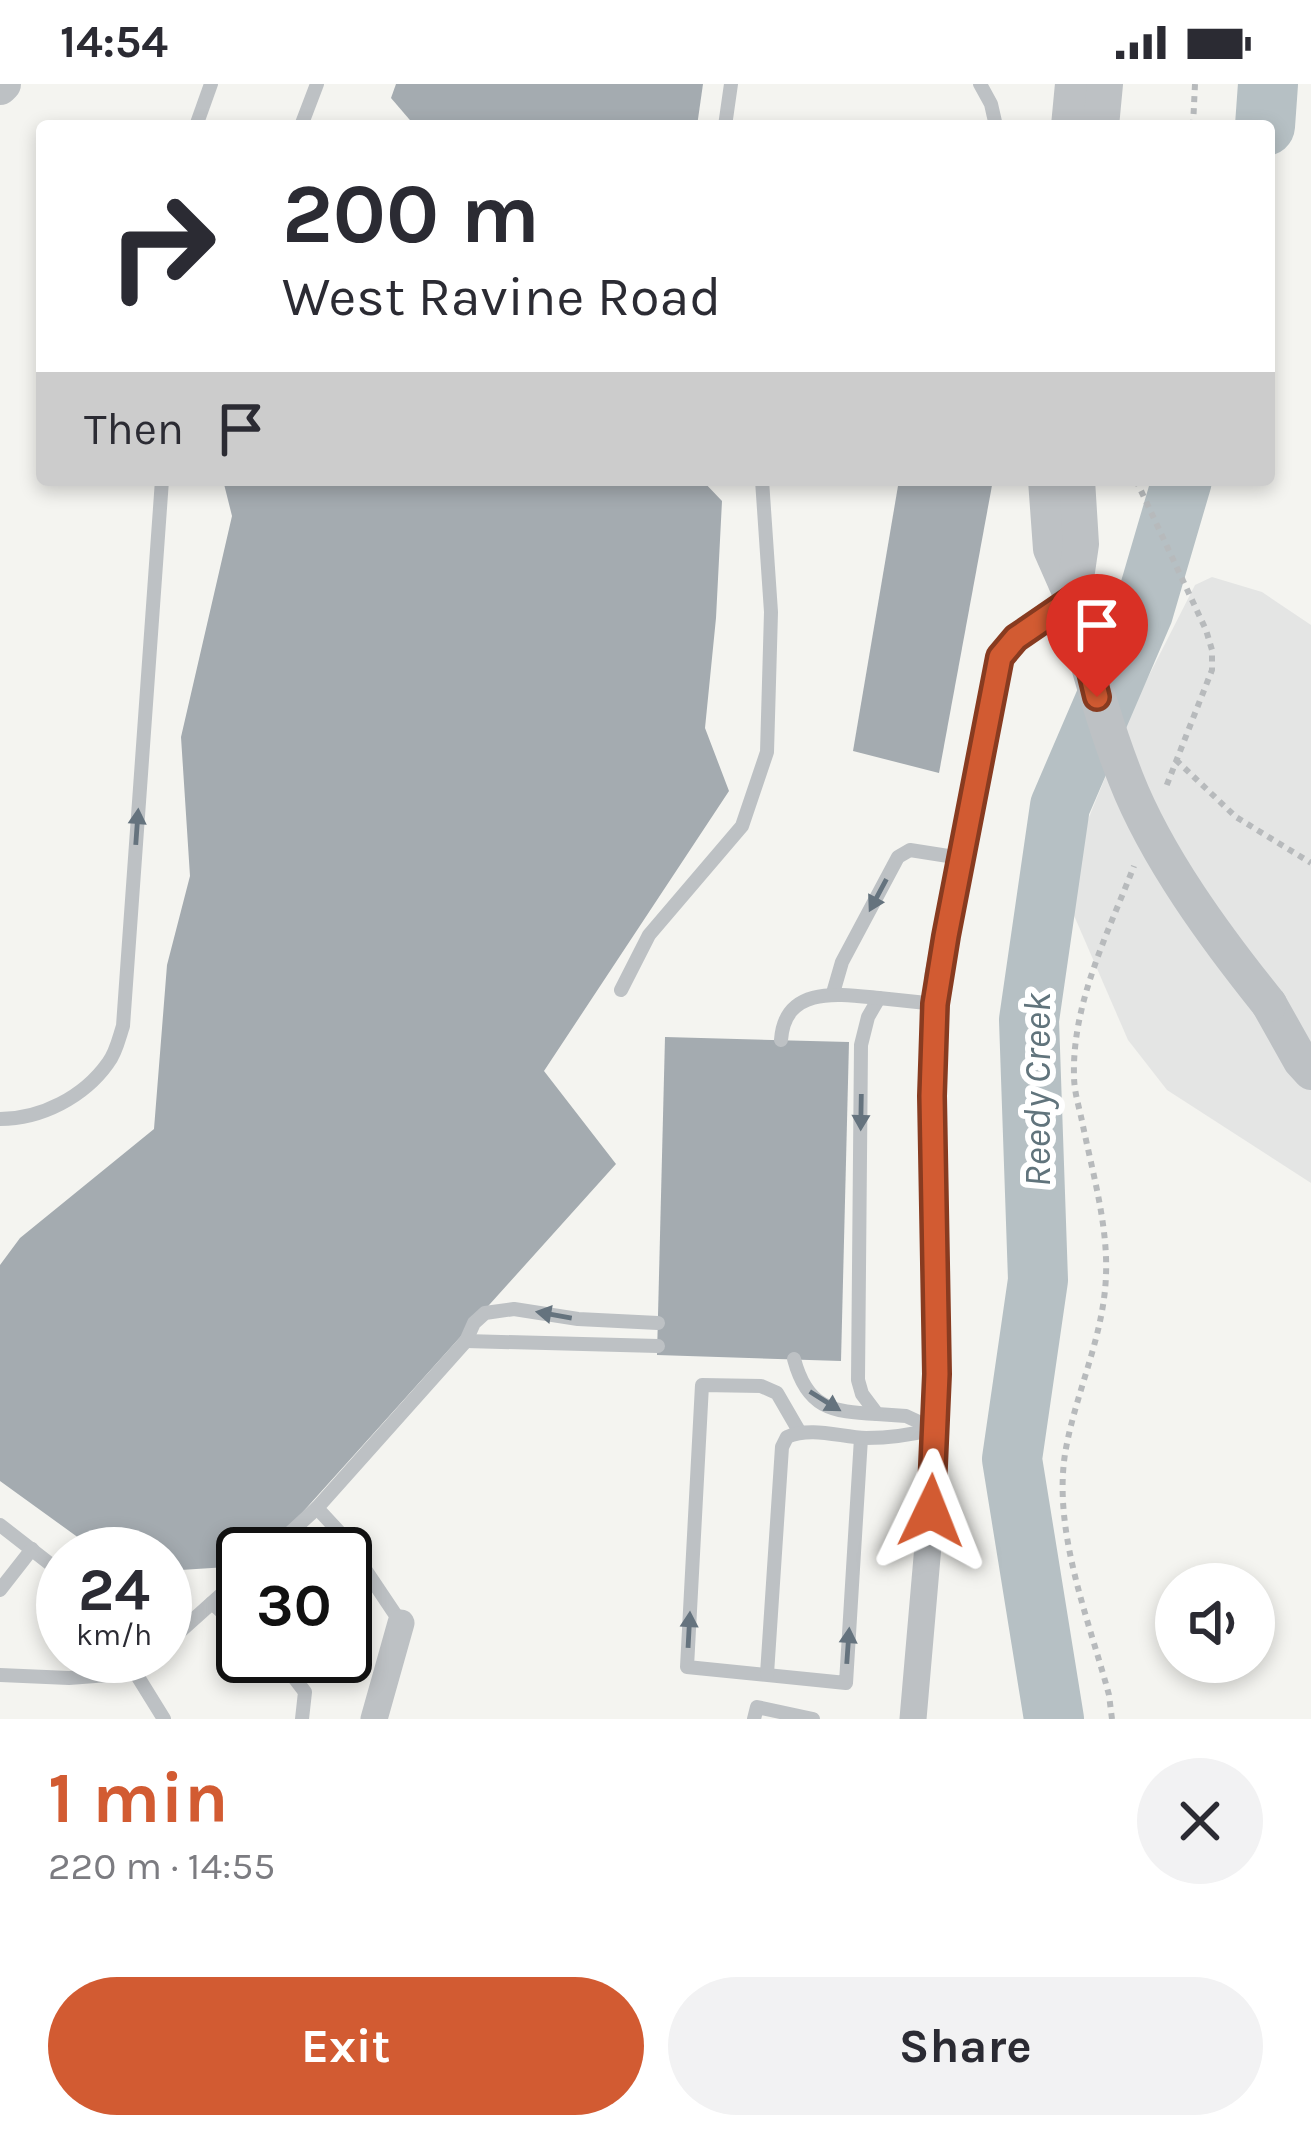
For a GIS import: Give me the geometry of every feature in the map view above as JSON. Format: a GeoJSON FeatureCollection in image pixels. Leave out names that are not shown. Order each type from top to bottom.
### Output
{"type":"FeatureCollection","features":[{"type":"Feature","properties":{"kind":"street"},"geometry":{"type":"LineString","coordinates":[[1070,120],[1073,84]]}},
{"type":"Feature","properties":{"kind":"street"},"geometry":{"type":"LineString","coordinates":[[1102,120],[1105,84]]}},
{"type":"Feature","properties":{"kind":"street"},"geometry":{"type":"LineString","coordinates":[[1047,486],[1052,550],[1128,784],[1173,870],[1311,1072]]}},
{"type":"Feature","properties":{"kind":"street"},"geometry":{"type":"LineString","coordinates":[[1076,615],[1082,544],[1077,486]]}},
{"type":"Feature","properties":{"kind":"street"},"geometry":{"type":"LineString","coordinates":[[913,1719],[937,1374],[935,1004],[1000,657],[1016,638],[1076,615]]}},
{"type":"Feature","properties":{"kind":"street"},"geometry":{"type":"LineString","coordinates":[[1268,1004],[1311,1030]]}},
{"type":"Feature","properties":{"kind":"street"},"geometry":{"type":"LineString","coordinates":[[374,1719],[401,1623]]}},
{"type":"Feature","properties":{"kind":"lane"},"geometry":{"type":"LineString","coordinates":[[198,120],[211,84]]}},
{"type":"Feature","properties":{"kind":"lane"},"geometry":{"type":"LineString","coordinates":[[303,120],[316,84]]}},
{"type":"Feature","properties":{"kind":"lane"},"geometry":{"type":"LineString","coordinates":[[726,120],[731,84]]}},
{"type":"Feature","properties":{"kind":"lane"},"geometry":{"type":"LineString","coordinates":[[980,84],[995,120]]}},
{"type":"Feature","properties":{"kind":"lane"},"geometry":{"type":"LineString","coordinates":[[991,104],[993,84]]}},
{"type":"Feature","properties":{"kind":"lane"},"geometry":{"type":"LineString","coordinates":[[0,1119],[25,1119],[79,1094],[111,1060],[123,1026],[162,486]]}},
{"type":"Feature","properties":{"kind":"lane"},"geometry":{"type":"LineString","coordinates":[[621,990],[650,935],[742,826],[767,752],[771,612],[762,486]]}},
{"type":"Feature","properties":{"kind":"lane"},"geometry":{"type":"LineString","coordinates":[[833,993],[842,962],[898,857],[910,850],[961,857]]}},
{"type":"Feature","properties":{"kind":"lane"},"geometry":{"type":"LineString","coordinates":[[781,1040],[782,1024],[791,1010],[810,998],[833,993],[935,1004]]}},
{"type":"Feature","properties":{"kind":"lane"},"geometry":{"type":"LineString","coordinates":[[877,1414],[858,1380],[861,1045],[879,998]]}},
{"type":"Feature","properties":{"kind":"lane"},"geometry":{"type":"LineString","coordinates":[[296,1527],[466,1342],[474,1323],[485,1313],[514,1309],[578,1319],[658,1323]]}},
{"type":"Feature","properties":{"kind":"lane"},"geometry":{"type":"LineString","coordinates":[[466,1342],[658,1346]]}},
{"type":"Feature","properties":{"kind":"lane"},"geometry":{"type":"LineString","coordinates":[[794,1359],[800,1382],[818,1402],[840,1412],[906,1415],[934,1429]]}},
{"type":"Feature","properties":{"kind":"lane"},"geometry":{"type":"LineString","coordinates":[[800,1431],[777,1393],[761,1386],[702,1385],[687,1667],[846,1683],[861,1438]]}},
{"type":"Feature","properties":{"kind":"lane"},"geometry":{"type":"LineString","coordinates":[[766,1674],[782,1447],[787,1437],[800,1431],[904,1437],[934,1429]]}},
{"type":"Feature","properties":{"kind":"lane"},"geometry":{"type":"LineString","coordinates":[[316,1508],[342,1535],[401,1623]]}},
{"type":"Feature","properties":{"kind":"lane"},"geometry":{"type":"LineString","coordinates":[[0,1525],[36,1552]]}},
{"type":"Feature","properties":{"kind":"lane"},"geometry":{"type":"LineString","coordinates":[[0,1590],[32,1549]]}},
{"type":"Feature","properties":{"kind":"lane"},"geometry":{"type":"LineString","coordinates":[[192,1621],[216,1600]]}},
{"type":"Feature","properties":{"kind":"lane"},"geometry":{"type":"LineString","coordinates":[[212,1603],[216,1607]]}},
{"type":"Feature","properties":{"kind":"lane"},"geometry":{"type":"LineString","coordinates":[[0,1675],[36,1677]]}},
{"type":"Feature","properties":{"kind":"lane"},"geometry":{"type":"LineString","coordinates":[[141,1683],[164,1719]]}},
{"type":"Feature","properties":{"kind":"lane"},"geometry":{"type":"LineString","coordinates":[[298,1683],[304,1692],[302,1719]]}},
{"type":"Feature","properties":{"kind":"lane"},"geometry":{"type":"LineString","coordinates":[[754,1719],[757,1707],[813,1719]]}},
{"type":"Feature","properties":{"kind":"path"},"geometry":{"type":"LineString","coordinates":[[1193,120],[1195,84]]}},
{"type":"Feature","properties":{"kind":"path"},"geometry":{"type":"LineString","coordinates":[[1139,486],[1212,650],[1212,670],[1160,801]]}},
{"type":"Feature","properties":{"kind":"path"},"geometry":{"type":"LineString","coordinates":[[1176,760],[1236,817],[1311,863]]}},
{"type":"Feature","properties":{"kind":"path"},"geometry":{"type":"LineString","coordinates":[[1112,1719],[1067,1540],[1062,1495],[1066,1451],[1102,1312],[1106,1273],[1103,1231],[1074,1078],[1078,1019],[1136,863]]}},
{"type":"Feature","properties":{"kind":"shaded area"},"geometry":{"type":"Polygon","coordinates":[[[1212,577],[1262,592],[1311,625],[1311,1183],[1167,1090],[1128,1040],[1069,904],[1076,849],[1138,697],[1195,585],[1212,577]]]}},
{"type":"Feature","properties":{"kind":"building"},"geometry":{"type":"Polygon","coordinates":[[[396,84],[703,84],[698,120],[410,120],[391,98],[396,84]]]}},
{"type":"Feature","properties":{"kind":"building"},"geometry":{"type":"Polygon","coordinates":[[[224,486],[708,486],[722,501],[705,728],[729,791],[544,1071],[616,1164],[289,1527],[216,1527],[216,1568],[192,1569],[192,1527],[64,1527],[0,1481],[0,1265],[20,1238],[154,1129],[167,965],[190,876],[181,737],[232,516],[224,486]]]}},
{"type":"Feature","properties":{"kind":"building"},"geometry":{"type":"Polygon","coordinates":[[[898,486],[992,486],[939,773],[853,751],[898,486]]]}},
{"type":"Feature","properties":{"kind":"building"},"geometry":{"type":"Polygon","coordinates":[[[665,1037],[849,1042],[841,1361],[657,1355],[665,1037]]]}},
{"type":"Feature","properties":{"kind":"waterway","name":"Reedy Creek"},"geometry":{"type":"LineString","coordinates":[[1265,120],[1268,84]]}},
{"type":"Feature","properties":{"kind":"waterway","name":"Reedy Creek"},"geometry":{"type":"LineString","coordinates":[[1054,1719],[1012,1459],[1038,1280],[1029,1020],[1060,806],[1143,613],[1180,486]]}},
{"type":"Feature","properties":{"kind":"route"},"geometry":{"type":"LineString","coordinates":[[931,1511],[937,1374],[935,1004],[1000,657],[1041,618],[1073,599],[1097,697]]}}]}
